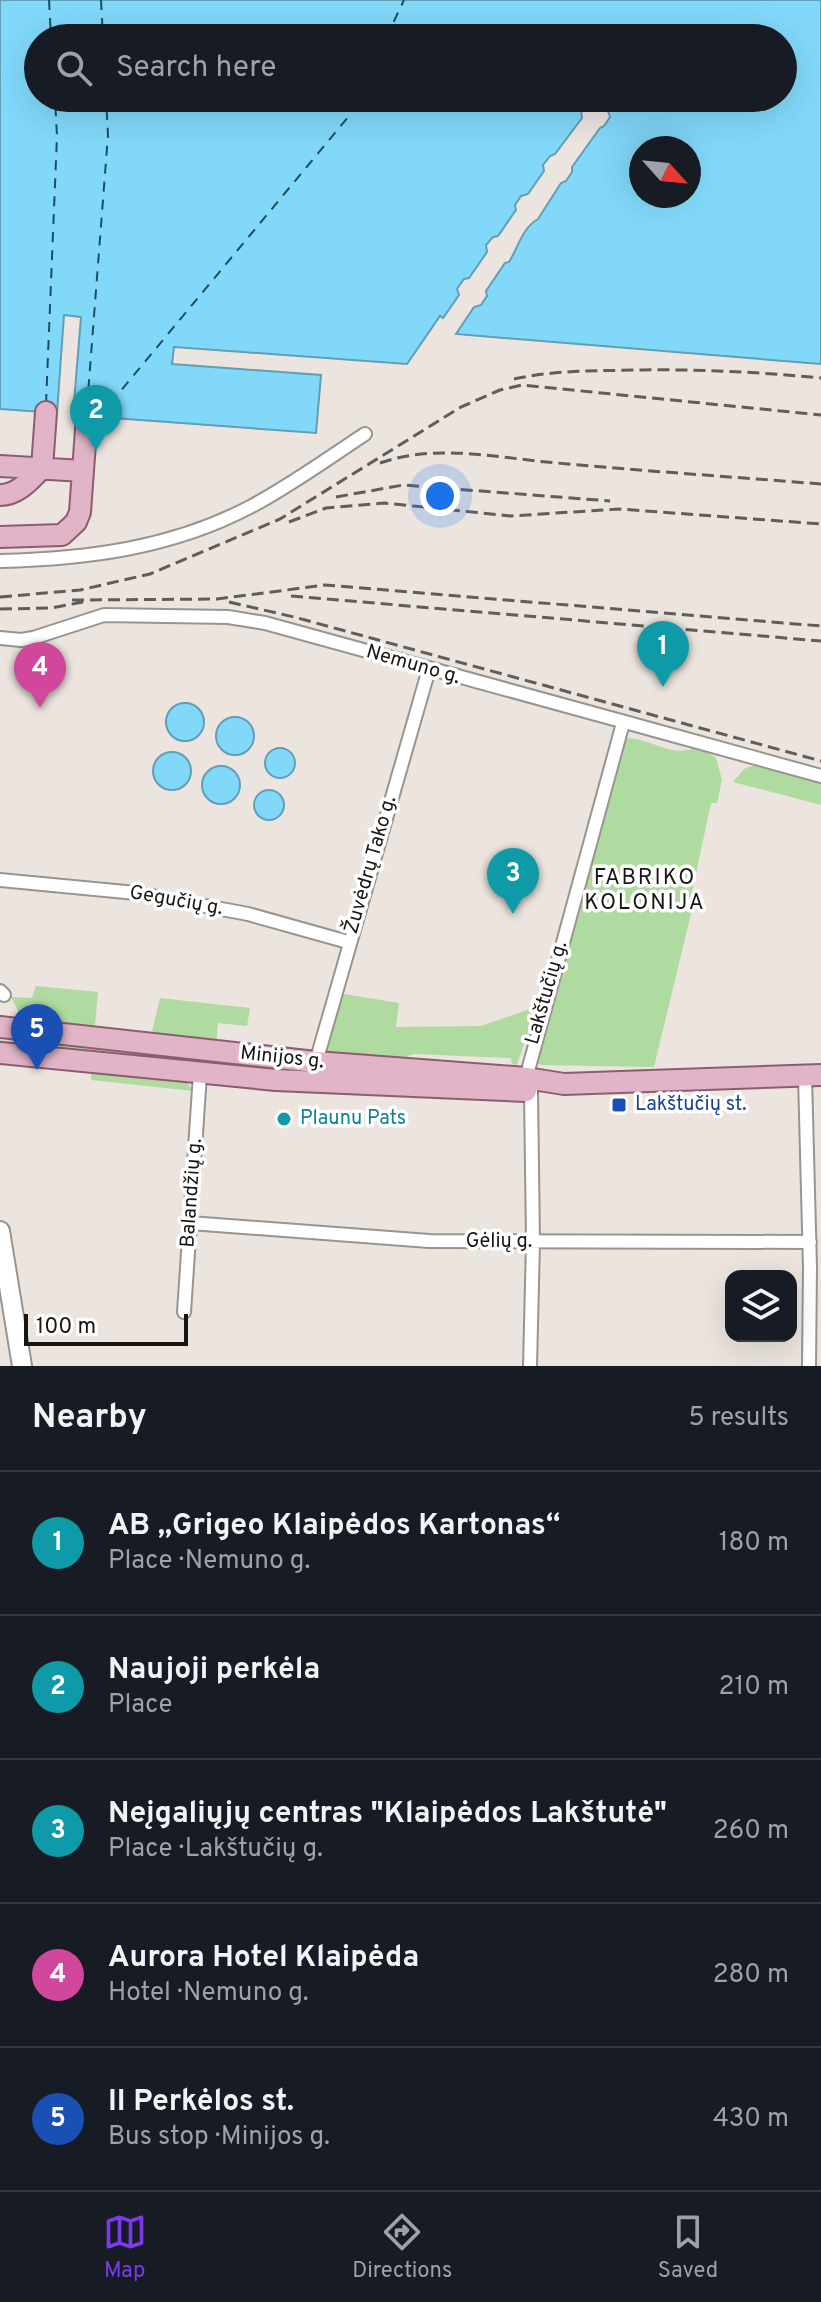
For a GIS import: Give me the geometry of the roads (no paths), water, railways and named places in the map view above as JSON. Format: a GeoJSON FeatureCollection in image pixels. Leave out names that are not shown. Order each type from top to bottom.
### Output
{"type":"FeatureCollection","features":[{"type":"Feature","properties":{"kind":"main road"},"geometry":{"type":"LineString","coordinates":[[0,495],[9,495],[21,488],[42,468],[46,412]]}},
{"type":"Feature","properties":{"kind":"main road"},"geometry":{"type":"LineString","coordinates":[[0,537],[62,535],[70,530],[80,512],[87,416]]}},
{"type":"Feature","properties":{"kind":"main road"},"geometry":{"type":"LineString","coordinates":[[0,466],[83,471]]}},
{"type":"Feature","properties":{"kind":"main road","name":"Minijos g."},"geometry":{"type":"LineString","coordinates":[[0,1027],[528,1084]]}},
{"type":"Feature","properties":{"kind":"main road"},"geometry":{"type":"LineString","coordinates":[[200,1074],[203,1050]]}},
{"type":"Feature","properties":{"kind":"main road","name":"Minijos g."},"geometry":{"type":"LineString","coordinates":[[0,1053],[320,1083],[564,1084],[813,1075]]}},
{"type":"Feature","properties":{"kind":"main road"},"geometry":{"type":"LineString","coordinates":[[0,1231],[22,1366]]}},
{"type":"Feature","properties":{"kind":"main road"},"geometry":{"type":"LineString","coordinates":[[0,1266],[7,1284]]}},
{"type":"Feature","properties":{"kind":"street"},"geometry":{"type":"LineString","coordinates":[[0,561],[84,557],[135,549],[188,534],[250,507],[365,434]]}},
{"type":"Feature","properties":{"kind":"street","name":"Nemuno g."},"geometry":{"type":"LineString","coordinates":[[0,638],[33,638],[104,615],[228,617],[265,623],[821,776]]}},
{"type":"Feature","properties":{"kind":"street","name":"Žuvėdrų Tako g."},"geometry":{"type":"LineString","coordinates":[[316,1062],[348,942],[429,669]]}},
{"type":"Feature","properties":{"kind":"street","name":"Lakštučių g."},"geometry":{"type":"LineString","coordinates":[[530,1366],[533,1242],[528,1084],[623,723]]}},
{"type":"Feature","properties":{"kind":"street","name":"Gegučių g."},"geometry":{"type":"LineString","coordinates":[[0,880],[136,893],[248,914],[348,942]]}},
{"type":"Feature","properties":{"kind":"street","name":"Balandžių g."},"geometry":{"type":"LineString","coordinates":[[184,1312],[200,1074]]}},
{"type":"Feature","properties":{"kind":"street"},"geometry":{"type":"LineString","coordinates":[[809,1366],[816,1268],[810,1242],[813,1075]]}},
{"type":"Feature","properties":{"kind":"street","name":"Gėlių g."},"geometry":{"type":"LineString","coordinates":[[190,1223],[373,1239],[810,1242]]}},
{"type":"Feature","properties":{"kind":"water"},"geometry":{"type":"Polygon","coordinates":[[[0,0],[821,0],[821,364],[456,334],[474,307],[481,305],[487,296],[486,291],[505,263],[509,262],[524,233],[538,219],[604,126],[610,117],[608,112],[797,112],[797,24],[24,24],[24,112],[581,112],[582,118],[543,165],[544,171],[528,194],[521,196],[515,205],[516,210],[498,236],[486,245],[487,252],[457,289],[459,295],[443,318],[440,316],[407,364],[174,347],[172,364],[321,375],[316,433],[73,415],[81,317],[64,315],[57,413],[0,409],[0,0]]]}},
{"type":"Feature","properties":{"kind":"water"},"geometry":{"type":"Polygon","coordinates":[[[185,703],[199,708],[204,722],[199,736],[185,741],[171,736],[166,722],[171,708],[185,703]]]}},
{"type":"Feature","properties":{"kind":"water"},"geometry":{"type":"Polygon","coordinates":[[[235,717],[249,722],[254,736],[249,750],[235,755],[221,750],[216,736],[221,722],[235,717]]]}},
{"type":"Feature","properties":{"kind":"water"},"geometry":{"type":"Polygon","coordinates":[[[280,748],[291,752],[295,763],[291,774],[280,778],[269,774],[265,763],[269,752],[280,748]]]}},
{"type":"Feature","properties":{"kind":"water"},"geometry":{"type":"Polygon","coordinates":[[[172,752],[186,757],[191,771],[186,785],[172,790],[158,785],[153,771],[158,757],[172,752]]]}},
{"type":"Feature","properties":{"kind":"water"},"geometry":{"type":"Polygon","coordinates":[[[221,766],[235,771],[240,785],[235,799],[221,804],[207,799],[202,785],[207,771],[221,766]]]}},
{"type":"Feature","properties":{"kind":"water"},"geometry":{"type":"Polygon","coordinates":[[[269,790],[280,794],[284,805],[280,816],[269,820],[258,816],[254,805],[258,794],[269,790]]]}},
{"type":"Feature","properties":{"kind":"railway"},"geometry":{"type":"LineString","coordinates":[[514,379],[560,372],[660,370],[729,371],[821,378]]}},
{"type":"Feature","properties":{"kind":"railway"},"geometry":{"type":"LineString","coordinates":[[0,597],[80,590],[150,574],[280,519],[461,407],[500,390],[522,385],[821,415]]}},
{"type":"Feature","properties":{"kind":"railway"},"geometry":{"type":"LineString","coordinates":[[380,463],[424,454],[468,454],[821,484]]}},
{"type":"Feature","properties":{"kind":"railway"},"geometry":{"type":"LineString","coordinates":[[336,497],[403,485],[610,501]]}},
{"type":"Feature","properties":{"kind":"railway"},"geometry":{"type":"LineString","coordinates":[[289,522],[326,508],[384,503],[511,516],[619,509],[821,524]]}},
{"type":"Feature","properties":{"kind":"railway"},"geometry":{"type":"LineString","coordinates":[[72,600],[217,599],[325,585],[821,626]]}},
{"type":"Feature","properties":{"kind":"railway"},"geometry":{"type":"LineString","coordinates":[[291,596],[821,641]]}},
{"type":"Feature","properties":{"kind":"railway"},"geometry":{"type":"LineString","coordinates":[[0,609],[51,608],[83,602]]}},
{"type":"Feature","properties":{"kind":"railway"},"geometry":{"type":"LineString","coordinates":[[229,602],[821,761]]}},
{"type":"Feature","properties":{"kind":"place","name":"Naujoji perkėla"},"geometry":{"type":"Point","coordinates":[96,451]}},
{"type":"Feature","properties":{"kind":"place","name":"AB „Grigeo Klaipėdos Kartonas“"},"geometry":{"type":"Point","coordinates":[663,687]}},
{"type":"Feature","properties":{"kind":"place","name":"Aurora Hotel Klaipėda"},"geometry":{"type":"Point","coordinates":[40,708]}},
{"type":"Feature","properties":{"kind":"place","name":"Neįgaliųjų centras \"Klaipėdos Lakštutė\""},"geometry":{"type":"Point","coordinates":[513,914]}},
{"type":"Feature","properties":{"kind":"place","name":"II Perkėlos st."},"geometry":{"type":"Point","coordinates":[37,1070]}},
{"type":"Feature","properties":{"kind":"place","name":"Lakštučių st."},"geometry":{"type":"Point","coordinates":[619,1105]}},
{"type":"Feature","properties":{"kind":"place","name":"Plaunu Pats"},"geometry":{"type":"Point","coordinates":[284,1119]}},
{"type":"Feature","properties":{"kind":"district","name":"FABRIKO KOLONIJA"},"geometry":{"type":"Point","coordinates":[645,890]}}]}
